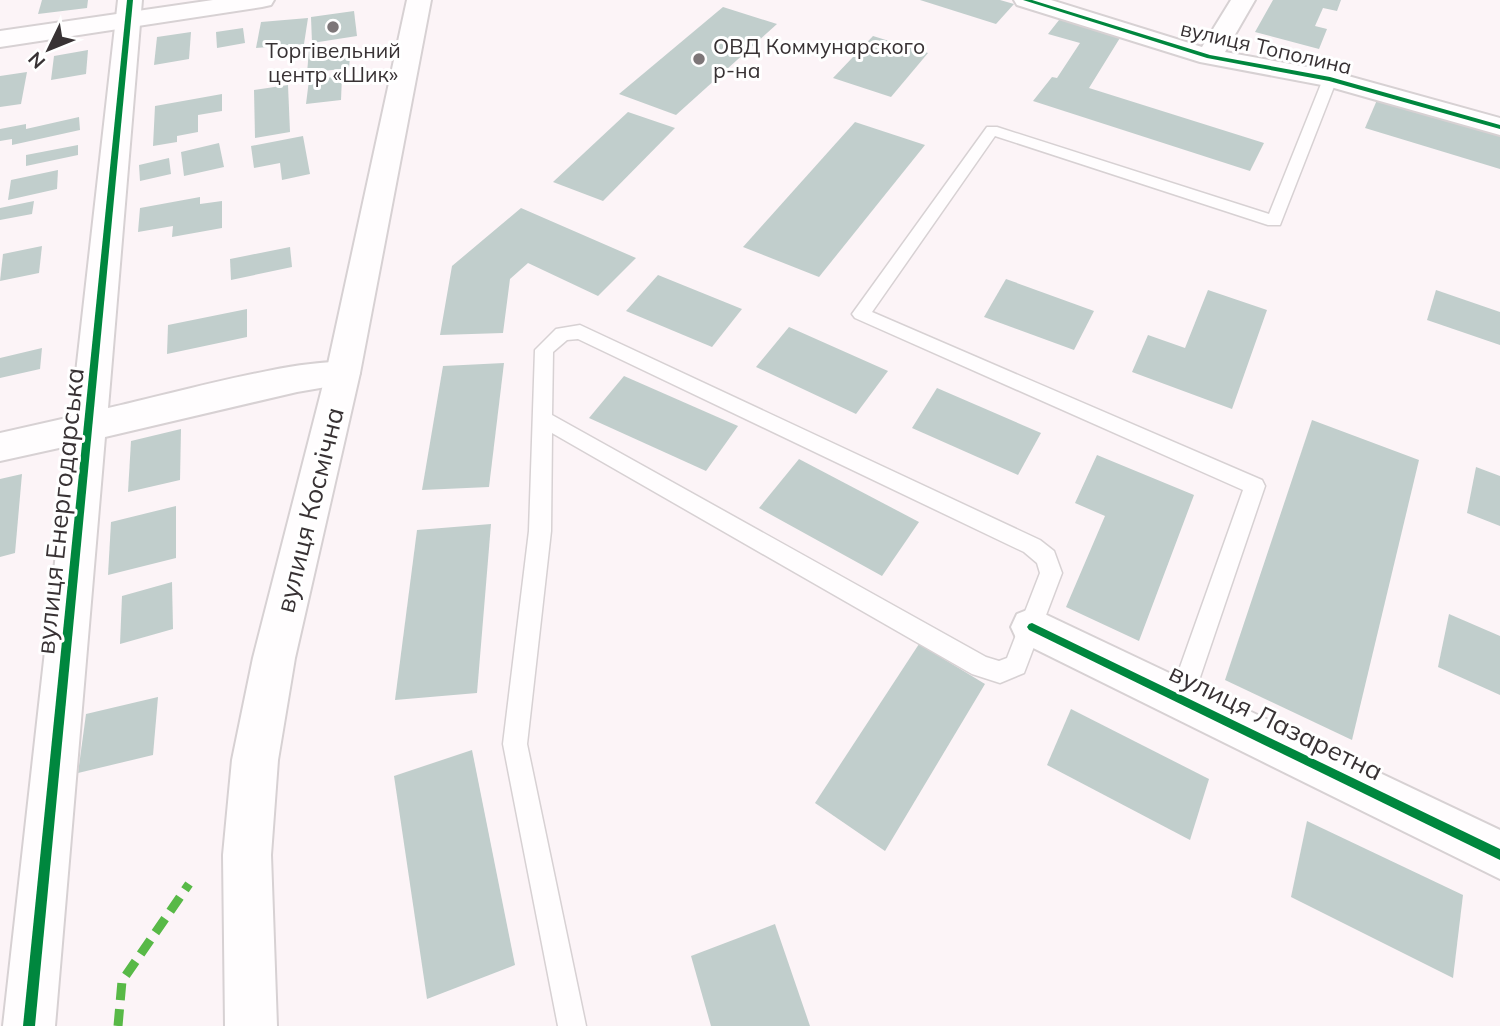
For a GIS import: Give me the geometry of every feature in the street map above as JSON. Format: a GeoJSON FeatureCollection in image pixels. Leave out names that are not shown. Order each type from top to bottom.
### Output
{"type":"FeatureCollection","features":[{"type":"Feature","properties":{"kind":"street"},"geometry":{"type":"LineString","coordinates":[[0,39],[129,9],[262,0]]}},
{"type":"Feature","properties":{"kind":"street","name":"вулиця Космічна"},"geometry":{"type":"LineString","coordinates":[[251,1026],[247,855],[255,760],[274,658],[343,373],[419,0]]}},
{"type":"Feature","properties":{"kind":"street","name":"вулиця Тополина"},"geometry":{"type":"LineString","coordinates":[[1026,0],[1209,57],[1330,79],[1500,127]]}},
{"type":"Feature","properties":{"kind":"street"},"geometry":{"type":"LineString","coordinates":[[1209,57],[1243,0]]}},
{"type":"Feature","properties":{"kind":"street","name":"вулиця Енергодарська"},"geometry":{"type":"LineString","coordinates":[[29,1026],[129,9]]}},
{"type":"Feature","properties":{"kind":"street"},"geometry":{"type":"LineString","coordinates":[[0,447],[297,379],[343,373]]}},
{"type":"Feature","properties":{"kind":"street","name":"вулиця Лазаретна"},"geometry":{"type":"LineString","coordinates":[[1032,627],[1500,855]]}},
{"type":"Feature","properties":{"kind":"lane"},"geometry":{"type":"LineString","coordinates":[[1181,698],[1255,486],[861,314],[992,131],[1275,221],[1330,79]]}},
{"type":"Feature","properties":{"kind":"lane"},"geometry":{"type":"LineString","coordinates":[[543,419],[980,666],[1000,672],[1016,665],[1051,573],[1046,558],[1031,546],[580,332],[562,334],[544,349],[540,531],[515,744],[572,1026]]}},
{"type":"Feature","properties":{"kind":"building"},"geometry":{"type":"Polygon","coordinates":[[[42,0],[88,0],[87,8],[38,14],[42,0]]]}},
{"type":"Feature","properties":{"kind":"building"},"geometry":{"type":"Polygon","coordinates":[[[920,0],[1000,0],[1014,4],[996,24],[920,0]]]}},
{"type":"Feature","properties":{"kind":"building"},"geometry":{"type":"Polygon","coordinates":[[[1273,0],[1341,0],[1337,11],[1323,8],[1315,26],[1327,29],[1319,49],[1255,32],[1273,0]]]}},
{"type":"Feature","properties":{"kind":"building","name":"ОВД Коммунарского р-на"},"geometry":{"type":"Polygon","coordinates":[[[723,7],[777,24],[676,115],[619,94],[723,7]]]}},
{"type":"Feature","properties":{"kind":"building","name":"Торгівельний центр «Шик»"},"geometry":{"type":"Polygon","coordinates":[[[354,11],[357,36],[312,43],[311,17],[354,11]]]}},
{"type":"Feature","properties":{"kind":"building"},"geometry":{"type":"Polygon","coordinates":[[[1063,15],[1123,33],[1089,88],[1264,143],[1250,171],[1033,101],[1052,77],[1057,78],[1080,43],[1048,34],[1063,15]]]}},
{"type":"Feature","properties":{"kind":"building"},"geometry":{"type":"Polygon","coordinates":[[[308,18],[304,44],[256,48],[261,22],[308,18]]]}},
{"type":"Feature","properties":{"kind":"building"},"geometry":{"type":"Polygon","coordinates":[[[243,28],[245,43],[217,48],[216,32],[243,28]]]}},
{"type":"Feature","properties":{"kind":"building"},"geometry":{"type":"Polygon","coordinates":[[[191,32],[189,59],[154,65],[157,37],[191,32]]]}},
{"type":"Feature","properties":{"kind":"building"},"geometry":{"type":"Polygon","coordinates":[[[873,36],[928,53],[891,97],[833,78],[873,36]]]}},
{"type":"Feature","properties":{"kind":"building"},"geometry":{"type":"Polygon","coordinates":[[[351,46],[349,68],[307,73],[309,50],[351,46]]]}},
{"type":"Feature","properties":{"kind":"building"},"geometry":{"type":"Polygon","coordinates":[[[88,50],[86,74],[51,80],[54,56],[88,50]]]}},
{"type":"Feature","properties":{"kind":"building"},"geometry":{"type":"Polygon","coordinates":[[[27,72],[21,104],[0,107],[0,76],[27,72]]]}},
{"type":"Feature","properties":{"kind":"building"},"geometry":{"type":"Polygon","coordinates":[[[342,76],[341,100],[306,104],[309,80],[342,76]]]}},
{"type":"Feature","properties":{"kind":"building"},"geometry":{"type":"Polygon","coordinates":[[[288,85],[290,132],[255,138],[254,90],[288,85]]]}},
{"type":"Feature","properties":{"kind":"building"},"geometry":{"type":"Polygon","coordinates":[[[222,94],[222,111],[198,115],[198,132],[177,136],[177,142],[153,146],[155,106],[222,94]]]}},
{"type":"Feature","properties":{"kind":"building"},"geometry":{"type":"Polygon","coordinates":[[[1377,100],[1500,136],[1500,169],[1365,128],[1377,100]]]}},
{"type":"Feature","properties":{"kind":"building"},"geometry":{"type":"Polygon","coordinates":[[[628,112],[675,128],[603,201],[553,182],[628,112]]]}},
{"type":"Feature","properties":{"kind":"building"},"geometry":{"type":"Polygon","coordinates":[[[79,117],[80,130],[12,145],[12,139],[0,141],[0,129],[26,124],[26,129],[79,117]]]}},
{"type":"Feature","properties":{"kind":"building"},"geometry":{"type":"Polygon","coordinates":[[[855,122],[925,145],[819,277],[743,247],[855,122]]]}},
{"type":"Feature","properties":{"kind":"building"},"geometry":{"type":"Polygon","coordinates":[[[303,136],[310,174],[282,180],[280,163],[254,168],[251,146],[303,136]]]}},
{"type":"Feature","properties":{"kind":"building"},"geometry":{"type":"Polygon","coordinates":[[[219,143],[224,167],[184,176],[181,152],[219,143]]]}},
{"type":"Feature","properties":{"kind":"building"},"geometry":{"type":"Polygon","coordinates":[[[78,145],[78,155],[26,166],[26,155],[78,145]]]}},
{"type":"Feature","properties":{"kind":"building"},"geometry":{"type":"Polygon","coordinates":[[[169,158],[171,174],[140,181],[139,165],[169,158]]]}},
{"type":"Feature","properties":{"kind":"building"},"geometry":{"type":"Polygon","coordinates":[[[58,170],[57,189],[8,200],[11,180],[58,170]]]}},
{"type":"Feature","properties":{"kind":"building"},"geometry":{"type":"Polygon","coordinates":[[[200,197],[200,204],[222,201],[222,228],[172,237],[173,226],[138,232],[140,208],[200,197]]]}},
{"type":"Feature","properties":{"kind":"building"},"geometry":{"type":"Polygon","coordinates":[[[34,201],[32,214],[0,220],[0,208],[34,201]]]}},
{"type":"Feature","properties":{"kind":"building"},"geometry":{"type":"Polygon","coordinates":[[[521,208],[636,258],[598,296],[528,263],[510,279],[503,333],[440,335],[452,266],[521,208]]]}},
{"type":"Feature","properties":{"kind":"building"},"geometry":{"type":"Polygon","coordinates":[[[42,246],[39,273],[0,281],[3,254],[42,246]]]}},
{"type":"Feature","properties":{"kind":"building"},"geometry":{"type":"Polygon","coordinates":[[[290,247],[292,267],[231,280],[230,259],[290,247]]]}},
{"type":"Feature","properties":{"kind":"building"},"geometry":{"type":"Polygon","coordinates":[[[658,275],[742,309],[712,347],[626,311],[658,275]]]}},
{"type":"Feature","properties":{"kind":"building"},"geometry":{"type":"Polygon","coordinates":[[[1006,279],[1094,311],[1074,350],[984,317],[1006,279]]]}},
{"type":"Feature","properties":{"kind":"building"},"geometry":{"type":"Polygon","coordinates":[[[1208,290],[1267,310],[1232,409],[1132,372],[1148,335],[1185,348],[1208,290]]]}},
{"type":"Feature","properties":{"kind":"building"},"geometry":{"type":"Polygon","coordinates":[[[1436,290],[1500,312],[1500,345],[1427,320],[1436,290]]]}},
{"type":"Feature","properties":{"kind":"building"},"geometry":{"type":"Polygon","coordinates":[[[247,309],[247,337],[167,354],[168,325],[247,309]]]}},
{"type":"Feature","properties":{"kind":"building"},"geometry":{"type":"Polygon","coordinates":[[[789,327],[888,371],[856,414],[756,367],[789,327]]]}},
{"type":"Feature","properties":{"kind":"building"},"geometry":{"type":"Polygon","coordinates":[[[42,348],[40,369],[0,378],[0,358],[42,348]]]}},
{"type":"Feature","properties":{"kind":"building"},"geometry":{"type":"Polygon","coordinates":[[[504,363],[489,487],[422,490],[443,366],[504,363]]]}},
{"type":"Feature","properties":{"kind":"building"},"geometry":{"type":"Polygon","coordinates":[[[624,376],[738,426],[706,471],[589,418],[624,376]]]}},
{"type":"Feature","properties":{"kind":"building"},"geometry":{"type":"Polygon","coordinates":[[[937,388],[1041,433],[1018,475],[912,428],[937,388]]]}},
{"type":"Feature","properties":{"kind":"building"},"geometry":{"type":"Polygon","coordinates":[[[1312,420],[1419,460],[1352,740],[1225,680],[1312,420]]]}},
{"type":"Feature","properties":{"kind":"building"},"geometry":{"type":"Polygon","coordinates":[[[181,429],[180,480],[128,492],[131,441],[181,429]]]}},
{"type":"Feature","properties":{"kind":"building"},"geometry":{"type":"Polygon","coordinates":[[[1097,455],[1194,495],[1139,641],[1066,607],[1105,516],[1075,503],[1097,455]]]}},
{"type":"Feature","properties":{"kind":"building"},"geometry":{"type":"Polygon","coordinates":[[[799,459],[919,522],[882,576],[759,508],[799,459]]]}},
{"type":"Feature","properties":{"kind":"building"},"geometry":{"type":"Polygon","coordinates":[[[1476,467],[1500,476],[1500,526],[1467,513],[1476,467]]]}},
{"type":"Feature","properties":{"kind":"building"},"geometry":{"type":"Polygon","coordinates":[[[22,474],[15,553],[0,557],[0,479],[22,474]]]}},
{"type":"Feature","properties":{"kind":"building"},"geometry":{"type":"Polygon","coordinates":[[[176,506],[176,558],[108,575],[111,522],[176,506]]]}},
{"type":"Feature","properties":{"kind":"building"},"geometry":{"type":"Polygon","coordinates":[[[491,524],[477,693],[395,700],[417,530],[491,524]]]}},
{"type":"Feature","properties":{"kind":"building"},"geometry":{"type":"Polygon","coordinates":[[[172,582],[173,629],[120,644],[122,596],[172,582]]]}},
{"type":"Feature","properties":{"kind":"building"},"geometry":{"type":"Polygon","coordinates":[[[1449,614],[1500,636],[1500,695],[1438,667],[1449,614]]]}},
{"type":"Feature","properties":{"kind":"building"},"geometry":{"type":"Polygon","coordinates":[[[919,644],[985,684],[885,851],[815,803],[919,644]]]}},
{"type":"Feature","properties":{"kind":"building"},"geometry":{"type":"Polygon","coordinates":[[[158,697],[153,755],[78,773],[86,714],[158,697]]]}},
{"type":"Feature","properties":{"kind":"building"},"geometry":{"type":"Polygon","coordinates":[[[1071,709],[1209,779],[1190,840],[1047,765],[1071,709]]]}},
{"type":"Feature","properties":{"kind":"building"},"geometry":{"type":"Polygon","coordinates":[[[472,750],[515,965],[427,999],[394,776],[472,750]]]}},
{"type":"Feature","properties":{"kind":"building"},"geometry":{"type":"Polygon","coordinates":[[[1307,821],[1463,895],[1453,978],[1291,897],[1307,821]]]}},
{"type":"Feature","properties":{"kind":"building"},"geometry":{"type":"Polygon","coordinates":[[[775,924],[810,1026],[711,1026],[691,956],[775,924]]]}},
{"type":"Feature","properties":{"kind":"marked path"},"geometry":{"type":"LineString","coordinates":[[118,1026],[122,981],[189,884]]}},
{"type":"Feature","properties":{"kind":"cycle path"},"geometry":{"type":"LineString","coordinates":[[29,1026],[130,0]]}},
{"type":"Feature","properties":{"kind":"cycle path"},"geometry":{"type":"LineString","coordinates":[[1026,0],[1209,57],[1330,79],[1500,127]]}},
{"type":"Feature","properties":{"kind":"cycle path"},"geometry":{"type":"LineString","coordinates":[[1032,627],[1500,855]]}},
{"type":"Feature","properties":{"kind":"place","name":"Торгівельний центр «Шик»"},"geometry":{"type":"Point","coordinates":[333,27]}},
{"type":"Feature","properties":{"kind":"place","name":"ОВД Коммунарского р-на"},"geometry":{"type":"Point","coordinates":[699,59]}}]}
